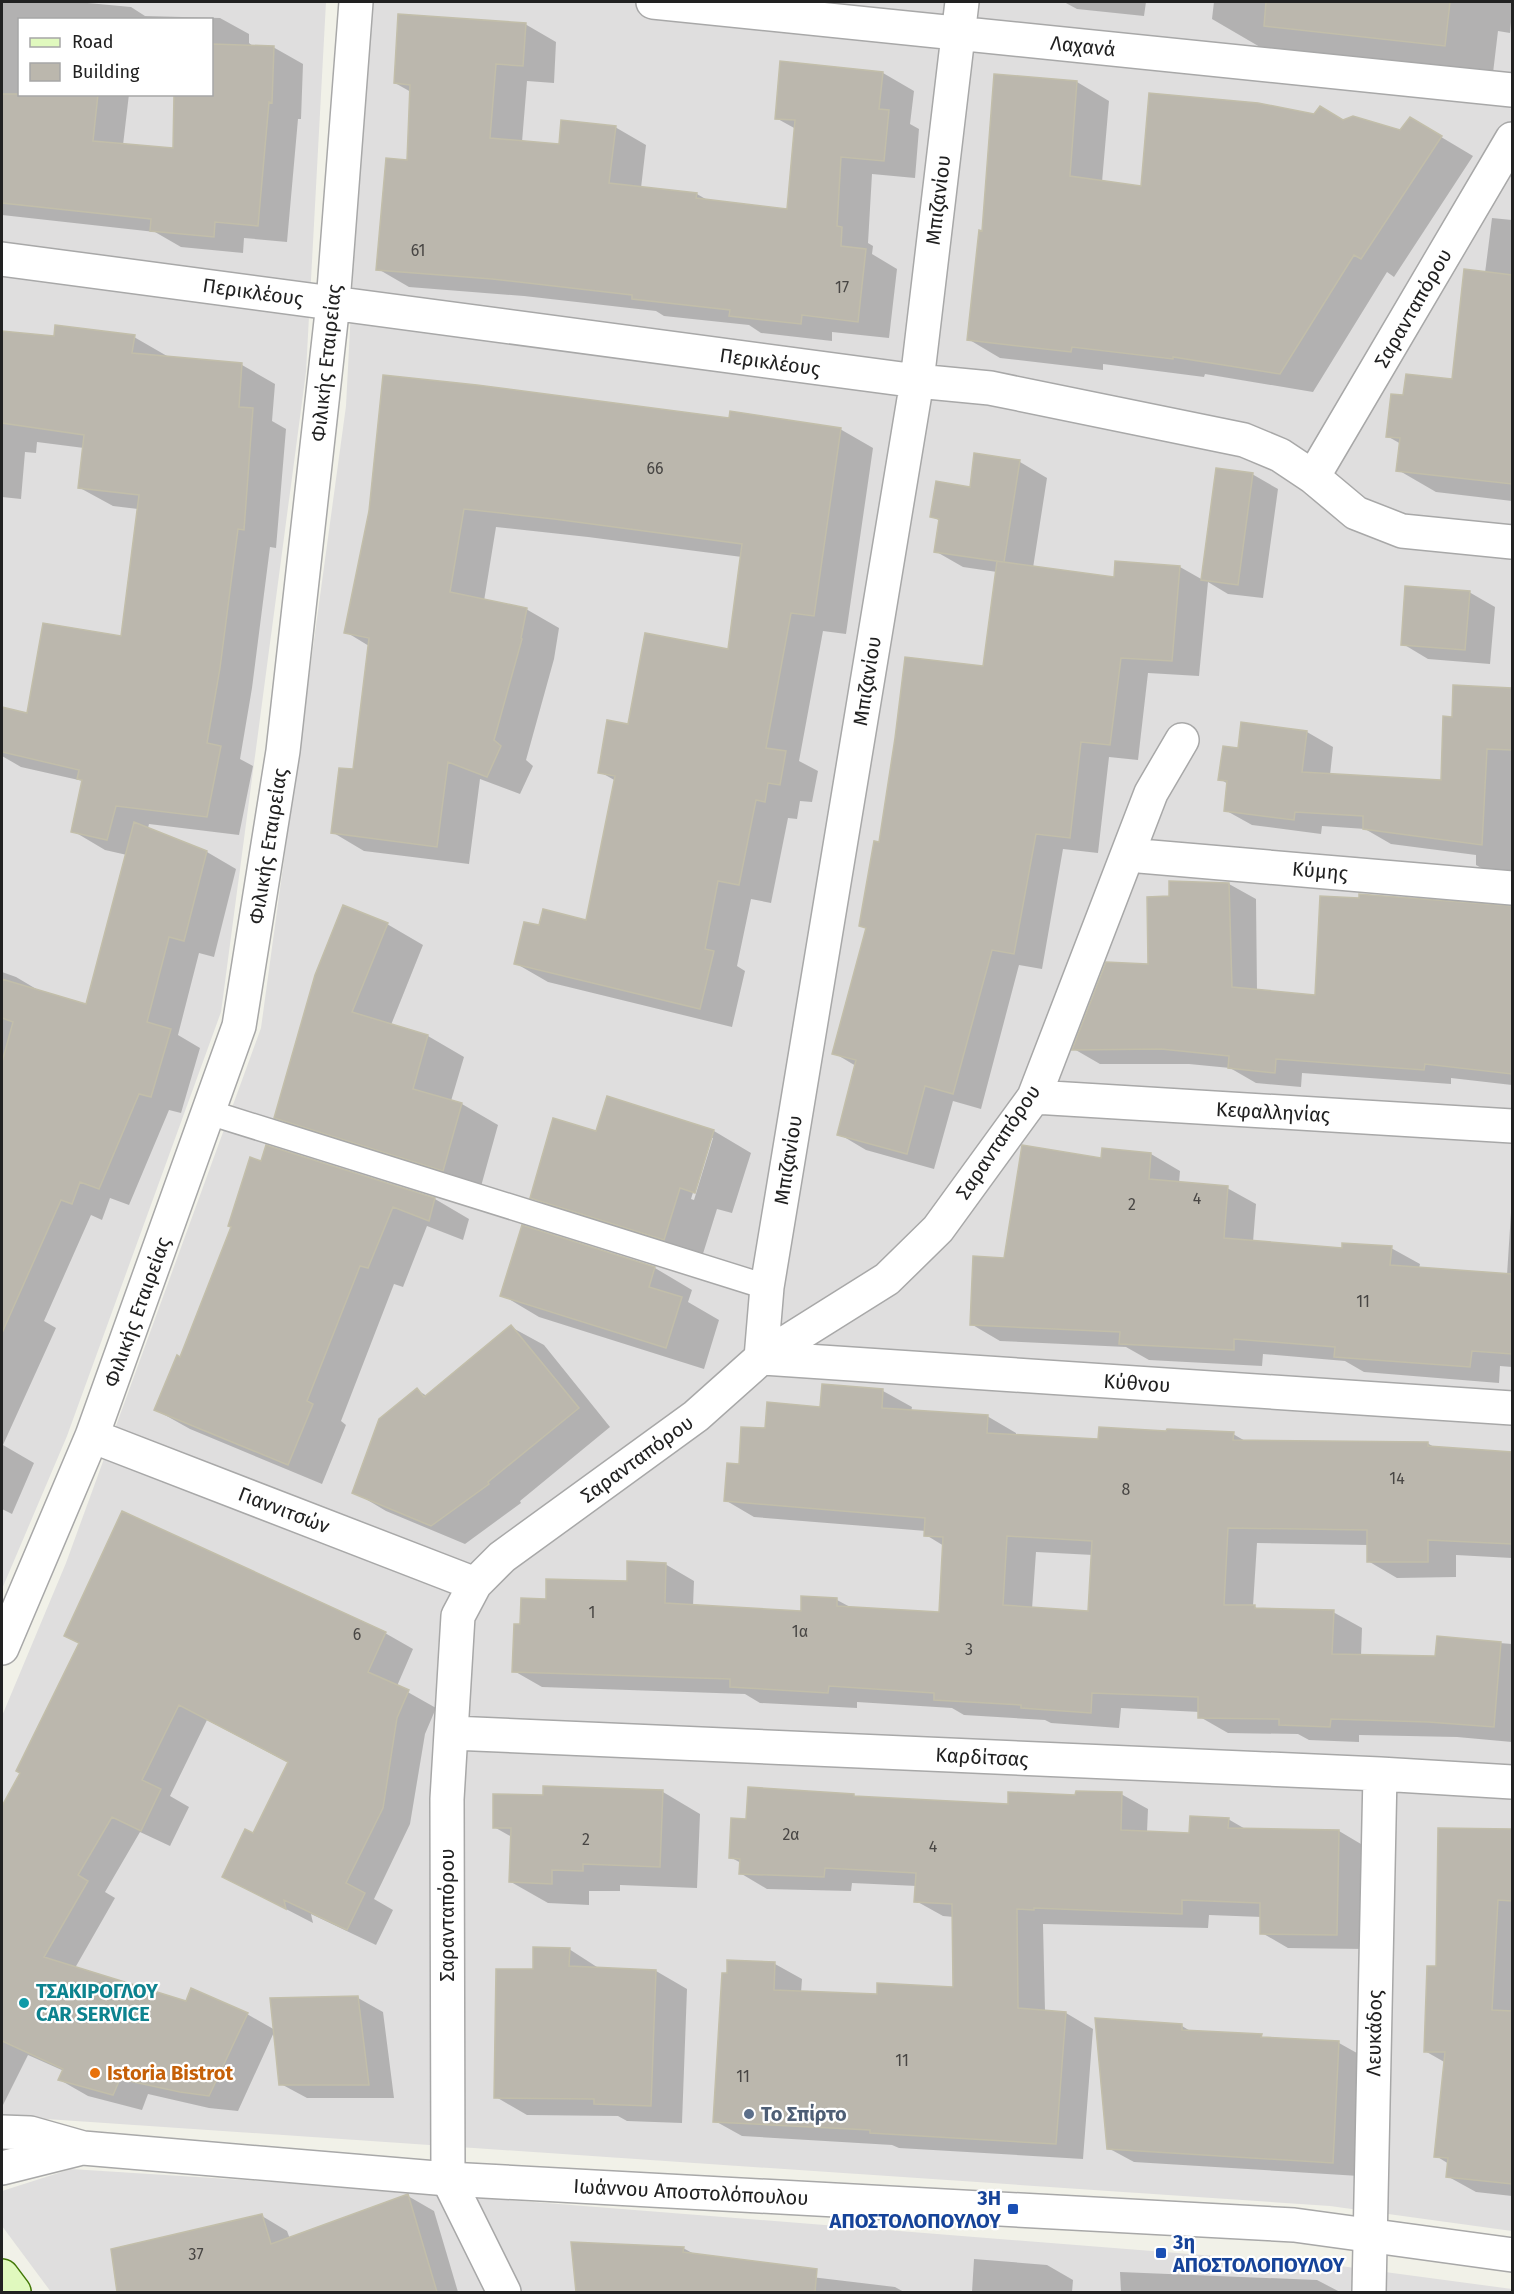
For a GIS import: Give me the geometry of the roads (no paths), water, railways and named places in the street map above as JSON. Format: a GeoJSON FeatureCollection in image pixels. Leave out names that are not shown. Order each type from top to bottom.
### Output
{"type":"FeatureCollection","features":[{"type":"Feature","properties":{"kind":"main road"},"geometry":{"type":"LineString","coordinates":[[2,2276],[14,2292]]}},
{"type":"Feature","properties":{"kind":"street","name":"Φιλικής Εταιρείας"},"geometry":{"type":"LineString","coordinates":[[2,1648],[92,1436],[238,1026],[283,751],[333,303],[356,2]]}},
{"type":"Feature","properties":{"kind":"street","name":"Λαχανά"},"geometry":{"type":"LineString","coordinates":[[653,2],[1512,90]]}},
{"type":"Feature","properties":{"kind":"street","name":"Μπιζανίου"},"geometry":{"type":"LineString","coordinates":[[760,1358],[767,1287],[917,381],[962,2]]}},
{"type":"Feature","properties":{"kind":"street","name":"Σαρανταπόρου"},"geometry":{"type":"LineString","coordinates":[[1313,477],[1512,139]]}},
{"type":"Feature","properties":{"kind":"street","name":"Περικλέους"},"geometry":{"type":"LineString","coordinates":[[2,259],[917,381],[990,388],[1244,440],[1280,455],[1313,477],[1356,513],[1402,531],[1512,542]]}},
{"type":"Feature","properties":{"kind":"street","name":"Σαρανταπόρου"},"geometry":{"type":"LineString","coordinates":[[504,2292],[448,2179],[447,1799],[458,1616],[475,1584],[502,1557],[696,1416],[760,1358],[886,1279],[938,1229],[1034,1097],[1151,793],[1182,740]]}},
{"type":"Feature","properties":{"kind":"street","name":"Κύμης"},"geometry":{"type":"LineString","coordinates":[[1128,855],[1512,888]]}},
{"type":"Feature","properties":{"kind":"street","name":"Κεφαλληνίας"},"geometry":{"type":"LineString","coordinates":[[1034,1097],[1512,1126]]}},
{"type":"Feature","properties":{"kind":"street","name":"Κύθνου"},"geometry":{"type":"LineString","coordinates":[[760,1358],[1512,1408]]}},
{"type":"Feature","properties":{"kind":"street","name":"Γιαννιτσών"},"geometry":{"type":"LineString","coordinates":[[92,1436],[475,1584]]}},
{"type":"Feature","properties":{"kind":"street","name":"Καρδίτσας"},"geometry":{"type":"LineString","coordinates":[[452,1733],[1380,1774],[1512,1782]]}},
{"type":"Feature","properties":{"kind":"street","name":"Λευκάδος"},"geometry":{"type":"LineString","coordinates":[[1369,2292],[1380,1774]]}},
{"type":"Feature","properties":{"kind":"street","name":"Ιωάννου Αποστολόπουλου"},"geometry":{"type":"LineString","coordinates":[[2,2132],[30,2133],[83,2148],[448,2179],[1282,2224],[1512,2255]]}},
{"type":"Feature","properties":{"kind":"street","name":"Ιωάννου Αποστολόπουλου"},"geometry":{"type":"LineString","coordinates":[[2,2168],[83,2148]]}},
{"type":"Feature","properties":{"kind":"lane"},"geometry":{"type":"LineString","coordinates":[[208,1112],[767,1287]]}},
{"type":"Feature","properties":{"kind":"place","name":"ΤΣΑΚΙΡΟΓΛΟΥ CAR SERVICE"},"geometry":{"type":"Point","coordinates":[24,2003]}},
{"type":"Feature","properties":{"kind":"place","name":"Istoria Bistrot"},"geometry":{"type":"Point","coordinates":[95,2073]}},
{"type":"Feature","properties":{"kind":"place","name":"Το Σπίρτο"},"geometry":{"type":"Point","coordinates":[749,2114]}},
{"type":"Feature","properties":{"kind":"place","name":"3Η ΑΠΟΣΤΟΛΟΠΟΥΛΟΥ"},"geometry":{"type":"Point","coordinates":[1013,2209]}},
{"type":"Feature","properties":{"kind":"place","name":"3η ΑΠΟΣΤΟΛΟΠΟΥΛΟΥ"},"geometry":{"type":"Point","coordinates":[1161,2253]}}]}
